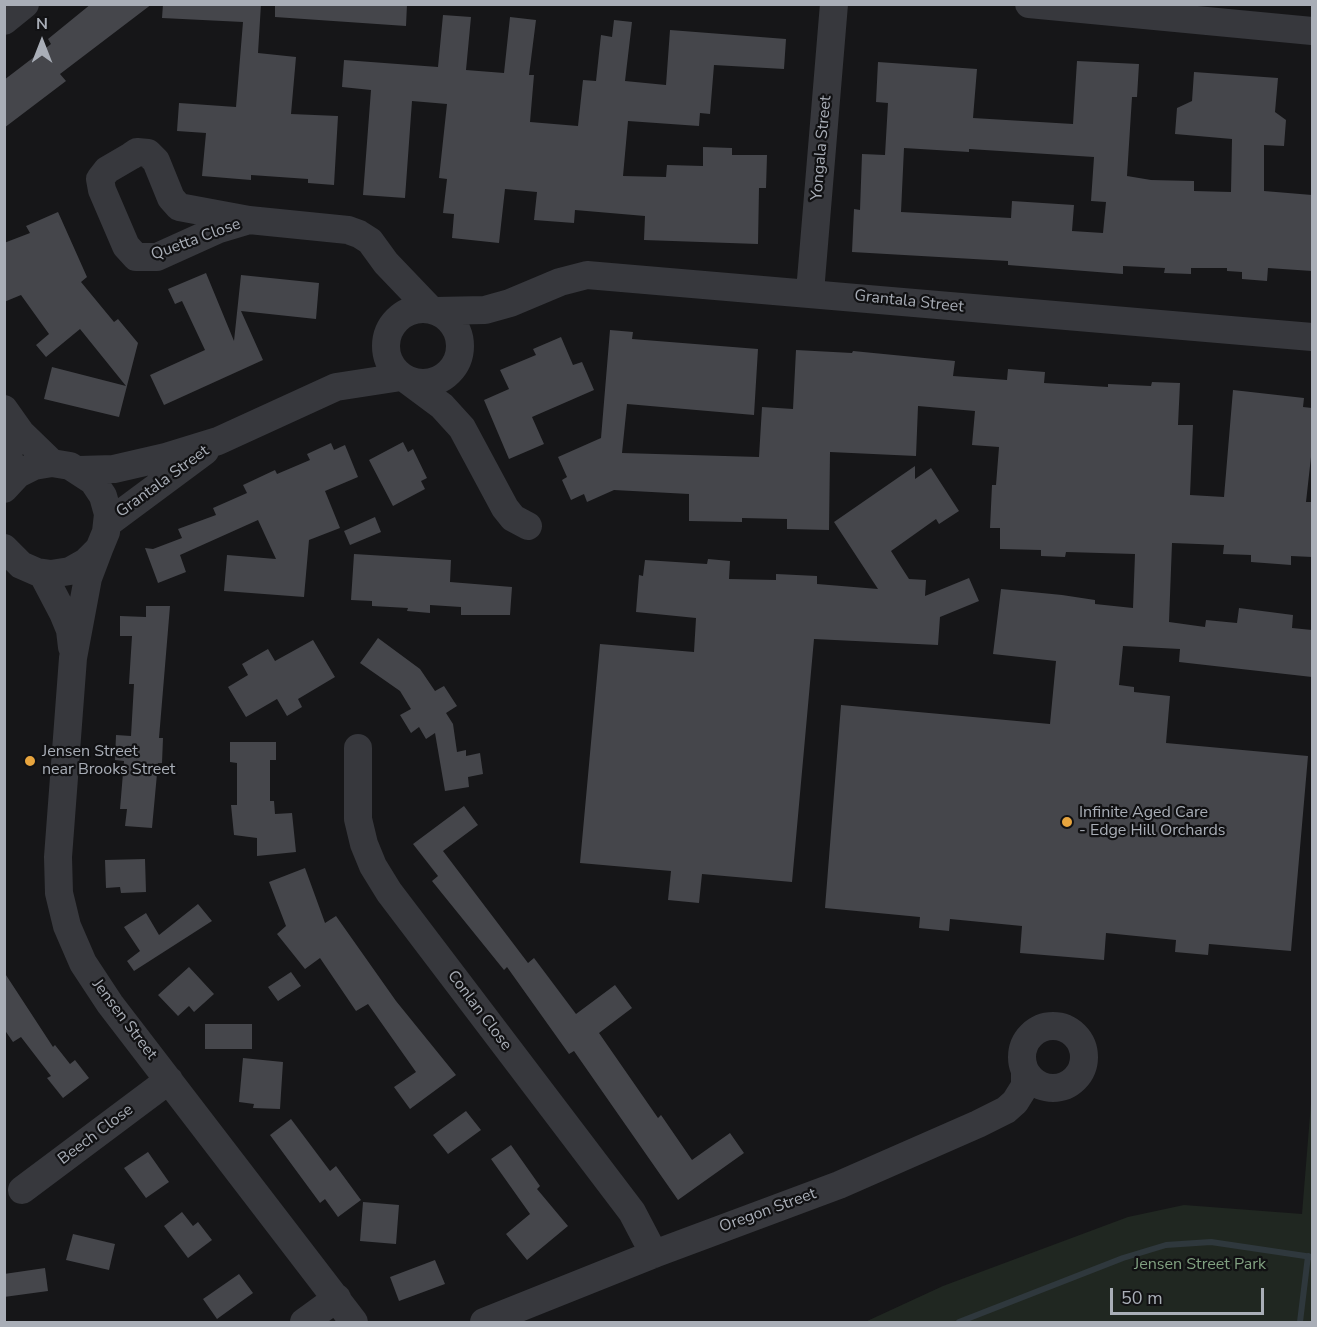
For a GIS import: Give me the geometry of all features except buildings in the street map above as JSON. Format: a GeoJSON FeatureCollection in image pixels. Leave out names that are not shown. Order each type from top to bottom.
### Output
{"type":"FeatureCollection","features":[{"type":"Feature","properties":{"kind":"street"},"geometry":{"type":"LineString","coordinates":[[4,21],[25,4]]}},
{"type":"Feature","properties":{"kind":"street","name":"Yongala Street"},"geometry":{"type":"LineString","coordinates":[[810,292],[834,4]]}},
{"type":"Feature","properties":{"kind":"street"},"geometry":{"type":"LineString","coordinates":[[1029,4],[1312,31]]}},
{"type":"Feature","properties":{"kind":"street","name":"Quetta Close"},"geometry":{"type":"LineString","coordinates":[[249,220],[219,229],[157,257],[136,257],[122,237],[102,190],[100,179],[107,170],[137,152],[148,153],[156,161],[171,198],[178,207],[249,220],[348,230],[370,241],[386,263],[433,310]]}},
{"type":"Feature","properties":{"kind":"street"},"geometry":{"type":"LineString","coordinates":[[386,263],[392,305],[386,344],[387,356],[404,378],[437,402],[462,428],[505,508],[513,518],[528,526]]}},
{"type":"Feature","properties":{"kind":"street","name":"Grantala Street"},"geometry":{"type":"LineString","coordinates":[[433,310],[486,310],[510,303],[536,290],[587,275],[810,292],[1312,337]]}},
{"type":"Feature","properties":{"kind":"street","name":"Grantala Street"},"geometry":{"type":"LineString","coordinates":[[459,358],[510,303]]}},
{"type":"Feature","properties":{"kind":"street"},"geometry":{"type":"LineString","coordinates":[[390,329],[405,313],[417,309],[433,310],[455,326],[459,337],[462,428]]}},
{"type":"Feature","properties":{"kind":"street","name":"Grantala Street"},"geometry":{"type":"LineString","coordinates":[[336,387],[390,329]]}},
{"type":"Feature","properties":{"kind":"street"},"geometry":{"type":"LineString","coordinates":[[404,378],[419,384],[437,381],[452,371],[459,358]]}},
{"type":"Feature","properties":{"kind":"street","name":"Grantala Street"},"geometry":{"type":"LineString","coordinates":[[8,484],[34,466],[114,469],[218,441],[336,387],[404,378]]}},
{"type":"Feature","properties":{"kind":"street"},"geometry":{"type":"LineString","coordinates":[[4,409],[21,433],[65,466],[93,481],[103,496],[103,536]]}},
{"type":"Feature","properties":{"kind":"street"},"geometry":{"type":"LineString","coordinates":[[4,422],[8,484]]}},
{"type":"Feature","properties":{"kind":"street","name":"Grantala Street"},"geometry":{"type":"LineString","coordinates":[[4,575],[70,571],[86,562],[103,536],[218,441]]}},
{"type":"Feature","properties":{"kind":"street","name":"Jensen Street"},"geometry":{"type":"LineString","coordinates":[[103,536],[88,578],[73,658],[58,857],[63,911],[73,943],[95,983],[354,1323]]}},
{"type":"Feature","properties":{"kind":"street"},"geometry":{"type":"LineString","coordinates":[[4,548],[21,565],[40,573]]}},
{"type":"Feature","properties":{"kind":"street","name":"Jensen Street"},"geometry":{"type":"LineString","coordinates":[[40,573],[70,630],[73,658]]}},
{"type":"Feature","properties":{"kind":"street","name":"Conlan Close"},"geometry":{"type":"LineString","coordinates":[[358,748],[358,819],[364,844],[373,866],[389,892],[632,1212],[654,1254]]}},
{"type":"Feature","properties":{"kind":"street","name":"Oregon Street"},"geometry":{"type":"LineString","coordinates":[[484,1323],[654,1254],[839,1185],[1006,1110],[1024,1088],[1025,1071],[1022,1054],[1031,1036],[1048,1027],[1065,1029],[1078,1039],[1084,1055],[1080,1073],[1066,1085]]}},
{"type":"Feature","properties":{"kind":"street"},"geometry":{"type":"LineString","coordinates":[[1025,1071],[1039,1085],[1053,1088],[1066,1085]]}},
{"type":"Feature","properties":{"kind":"street","name":"Beech Close"},"geometry":{"type":"LineString","coordinates":[[22,1190],[169,1080]]}},
{"type":"Feature","properties":{"kind":"street"},"geometry":{"type":"LineString","coordinates":[[1006,1110],[1034,1102],[1066,1085]]}},
{"type":"Feature","properties":{"kind":"street"},"geometry":{"type":"LineString","coordinates":[[304,1323],[337,1298]]}},
{"type":"Feature","properties":{"kind":"green space","name":"Jensen Street Park"},"geometry":{"type":"Polygon","coordinates":[[[1312,1091],[1312,1322],[865,1322],[943,1286],[1128,1217],[1184,1205],[1302,1214],[1312,1091]]]}},
{"type":"Feature","properties":{"kind":"waterway"},"geometry":{"type":"LineString","coordinates":[[959,1322],[1123,1258],[1166,1245],[1211,1242],[1312,1257]]}},
{"type":"Feature","properties":{"kind":"waterway"},"geometry":{"type":"LineString","coordinates":[[1300,1322],[1308,1256]]}},
{"type":"Feature","properties":{"kind":"place","name":"Jensen Street near Brooks Street"},"geometry":{"type":"Point","coordinates":[30,761]}},
{"type":"Feature","properties":{"kind":"place","name":"Infinite Aged Care - Edge Hill Orchards"},"geometry":{"type":"Point","coordinates":[1067,822]}}]}
